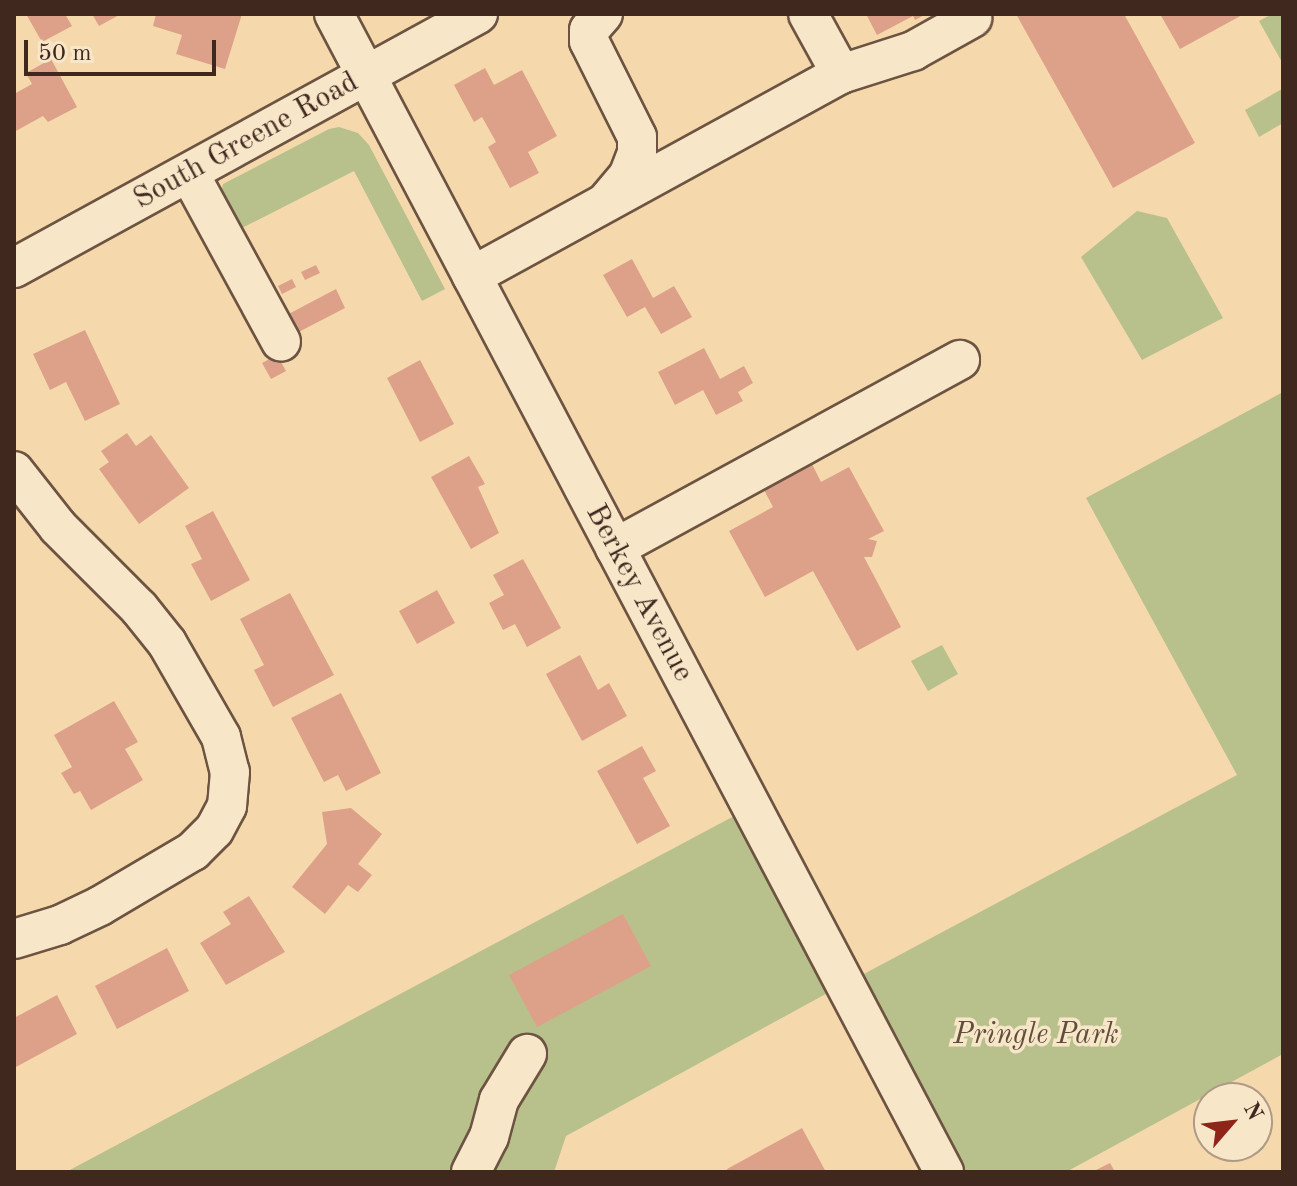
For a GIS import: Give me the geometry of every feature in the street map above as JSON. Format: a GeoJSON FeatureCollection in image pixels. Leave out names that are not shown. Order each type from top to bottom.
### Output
{"type":"FeatureCollection","features":[{"type":"Feature","properties":{"kind":"street","name":"Berkey Avenue"},"geometry":{"type":"LineString","coordinates":[[334,14],[944,1172]]}},
{"type":"Feature","properties":{"kind":"street","name":"South Greene Road"},"geometry":{"type":"LineString","coordinates":[[14,268],[478,14]]}},
{"type":"Feature","properties":{"kind":"street"},"geometry":{"type":"LineString","coordinates":[[603,14],[589,30],[589,41],[633,124],[637,153],[628,176],[605,203]]}},
{"type":"Feature","properties":{"kind":"street"},"geometry":{"type":"LineString","coordinates":[[808,14],[841,74]]}},
{"type":"Feature","properties":{"kind":"street"},"geometry":{"type":"LineString","coordinates":[[472,276],[841,74],[913,51],[972,18]]}},
{"type":"Feature","properties":{"kind":"street"},"geometry":{"type":"LineString","coordinates":[[189,173],[281,342]]}},
{"type":"Feature","properties":{"kind":"street"},"geometry":{"type":"LineString","coordinates":[[615,548],[960,360]]}},
{"type":"Feature","properties":{"kind":"street"},"geometry":{"type":"LineString","coordinates":[[14,471],[58,527],[160,634],[192,681],[221,737],[230,772],[227,806],[214,830],[193,851],[100,906],[60,925],[14,939]]}},
{"type":"Feature","properties":{"kind":"street"},"geometry":{"type":"LineString","coordinates":[[471,1172],[489,1137],[499,1100],[527,1054]]}},
{"type":"Feature","properties":{"kind":"green space"},"geometry":{"type":"Polygon","coordinates":[[[1272,14],[1283,14],[1283,64],[1259,21],[1272,14]]]}},
{"type":"Feature","properties":{"kind":"green space"},"geometry":{"type":"Polygon","coordinates":[[[1282,89],[1283,123],[1259,137],[1245,110],[1282,89]]]}},
{"type":"Feature","properties":{"kind":"green space"},"geometry":{"type":"Polygon","coordinates":[[[339,127],[358,133],[369,145],[445,289],[422,301],[354,171],[240,229],[221,193],[223,184],[329,129],[339,127]]]}},
{"type":"Feature","properties":{"kind":"green space"},"geometry":{"type":"Polygon","coordinates":[[[1137,211],[1167,218],[1223,318],[1142,360],[1081,257],[1137,211]]]}},
{"type":"Feature","properties":{"kind":"green space","name":"Pringle Park"},"geometry":{"type":"Polygon","coordinates":[[[1283,392],[1283,1054],[1232,1082],[1193,1082],[1193,1103],[1066,1172],[944,1172],[844,984],[566,1136],[554,1172],[66,1172],[751,807],[845,984],[1237,775],[1086,498],[1283,392]]]}},
{"type":"Feature","properties":{"kind":"green space"},"geometry":{"type":"Polygon","coordinates":[[[942,645],[958,674],[928,691],[911,661],[942,645]]]}},
{"type":"Feature","properties":{"kind":"building"},"geometry":{"type":"Polygon","coordinates":[[[26,14],[65,14],[72,26],[42,42],[26,14]]]}},
{"type":"Feature","properties":{"kind":"building"},"geometry":{"type":"Polygon","coordinates":[[[92,14],[121,14],[99,26],[92,14]]]}},
{"type":"Feature","properties":{"kind":"building"},"geometry":{"type":"Polygon","coordinates":[[[156,14],[242,14],[225,69],[176,54],[182,35],[153,26],[156,14]]]}},
{"type":"Feature","properties":{"kind":"building"},"geometry":{"type":"Polygon","coordinates":[[[866,14],[926,14],[915,20],[913,16],[877,35],[866,14]]]}},
{"type":"Feature","properties":{"kind":"building"},"geometry":{"type":"Polygon","coordinates":[[[1016,14],[1124,14],[1195,143],[1113,188],[1016,14]]]}},
{"type":"Feature","properties":{"kind":"building"},"geometry":{"type":"Polygon","coordinates":[[[1160,14],[1244,14],[1180,49],[1160,14]]]}},
{"type":"Feature","properties":{"kind":"building"},"geometry":{"type":"Polygon","coordinates":[[[51,59],[77,107],[48,122],[43,116],[14,132],[14,94],[32,84],[26,73],[51,59]]]}},
{"type":"Feature","properties":{"kind":"building"},"geometry":{"type":"Polygon","coordinates":[[[485,68],[494,85],[522,70],[557,136],[528,152],[539,173],[510,188],[488,147],[496,142],[482,117],[474,122],[454,85],[485,68]]]}},
{"type":"Feature","properties":{"kind":"building"},"geometry":{"type":"Polygon","coordinates":[[[632,259],[653,298],[674,286],[692,317],[661,334],[645,307],[627,317],[603,275],[632,259]]]}},
{"type":"Feature","properties":{"kind":"building"},"geometry":{"type":"Polygon","coordinates":[[[316,265],[320,273],[305,280],[301,272],[316,265]]]}},
{"type":"Feature","properties":{"kind":"building"},"geometry":{"type":"Polygon","coordinates":[[[292,279],[296,287],[282,294],[278,286],[292,279]]]}},
{"type":"Feature","properties":{"kind":"building"},"geometry":{"type":"Polygon","coordinates":[[[336,289],[345,308],[291,336],[281,318],[336,289]]]}},
{"type":"Feature","properties":{"kind":"building"},"geometry":{"type":"Polygon","coordinates":[[[85,330],[120,404],[85,421],[66,382],[50,390],[33,354],[85,330]]]}},
{"type":"Feature","properties":{"kind":"building"},"geometry":{"type":"Polygon","coordinates":[[[704,348],[720,379],[744,366],[753,383],[738,392],[743,401],[716,415],[703,390],[675,405],[658,372],[704,348]]]}},
{"type":"Feature","properties":{"kind":"building"},"geometry":{"type":"Polygon","coordinates":[[[277,355],[286,371],[271,379],[262,363],[277,355]]]}},
{"type":"Feature","properties":{"kind":"building"},"geometry":{"type":"Polygon","coordinates":[[[420,360],[454,424],[420,442],[387,378],[420,360]]]}},
{"type":"Feature","properties":{"kind":"building"},"geometry":{"type":"Polygon","coordinates":[[[127,433],[136,446],[151,435],[189,488],[139,524],[99,469],[109,462],[101,451],[127,433]]]}},
{"type":"Feature","properties":{"kind":"building"},"geometry":{"type":"Polygon","coordinates":[[[469,456],[485,484],[478,487],[499,533],[471,549],[431,477],[469,456]]]}},
{"type":"Feature","properties":{"kind":"building"},"geometry":{"type":"Polygon","coordinates":[[[811,462],[821,482],[849,467],[884,531],[868,539],[877,541],[872,557],[864,557],[901,627],[857,651],[813,571],[765,597],[729,531],[773,507],[763,488],[811,462]]]}},
{"type":"Feature","properties":{"kind":"building"},"geometry":{"type":"Polygon","coordinates":[[[213,511],[250,580],[211,601],[191,564],[202,559],[185,526],[213,511]]]}},
{"type":"Feature","properties":{"kind":"building"},"geometry":{"type":"Polygon","coordinates":[[[523,559],[561,628],[527,647],[515,624],[503,630],[489,603],[504,595],[493,575],[523,559]]]}},
{"type":"Feature","properties":{"kind":"building"},"geometry":{"type":"Polygon","coordinates":[[[437,590],[455,623],[417,644],[399,611],[437,590]]]}},
{"type":"Feature","properties":{"kind":"building"},"geometry":{"type":"Polygon","coordinates":[[[290,593],[334,675],[273,707],[254,670],[264,665],[240,619],[290,593]]]}},
{"type":"Feature","properties":{"kind":"building"},"geometry":{"type":"Polygon","coordinates":[[[580,655],[598,690],[609,683],[627,716],[582,741],[546,674],[580,655]]]}},
{"type":"Feature","properties":{"kind":"building"},"geometry":{"type":"Polygon","coordinates":[[[341,693],[381,773],[346,791],[338,775],[324,782],[291,718],[341,693]]]}},
{"type":"Feature","properties":{"kind":"building"},"geometry":{"type":"Polygon","coordinates":[[[114,701],[138,742],[125,749],[143,780],[91,810],[80,791],[74,794],[61,773],[72,767],[54,735],[114,701]]]}},
{"type":"Feature","properties":{"kind":"building"},"geometry":{"type":"Polygon","coordinates":[[[642,746],[656,771],[643,778],[670,826],[637,844],[597,771],[642,746]]]}},
{"type":"Feature","properties":{"kind":"building"},"geometry":{"type":"Polygon","coordinates":[[[351,808],[382,834],[358,864],[372,875],[358,892],[348,885],[325,914],[292,887],[327,844],[322,812],[351,808]]]}},
{"type":"Feature","properties":{"kind":"building"},"geometry":{"type":"Polygon","coordinates":[[[249,896],[285,952],[226,985],[200,943],[231,924],[223,912],[249,896]]]}},
{"type":"Feature","properties":{"kind":"building"},"geometry":{"type":"Polygon","coordinates":[[[623,914],[651,966],[537,1027],[509,975],[623,914]]]}},
{"type":"Feature","properties":{"kind":"building"},"geometry":{"type":"Polygon","coordinates":[[[167,948],[189,991],[117,1029],[95,986],[167,948]]]}},
{"type":"Feature","properties":{"kind":"building"},"geometry":{"type":"Polygon","coordinates":[[[57,995],[77,1034],[14,1068],[14,1018],[57,995]]]}},
{"type":"Feature","properties":{"kind":"building"},"geometry":{"type":"Polygon","coordinates":[[[802,1128],[826,1172],[728,1172],[727,1169],[802,1128]]]}},
{"type":"Feature","properties":{"kind":"building"},"geometry":{"type":"Polygon","coordinates":[[[1110,1163],[1115,1172],[1092,1172],[1110,1163]]]}}]}
